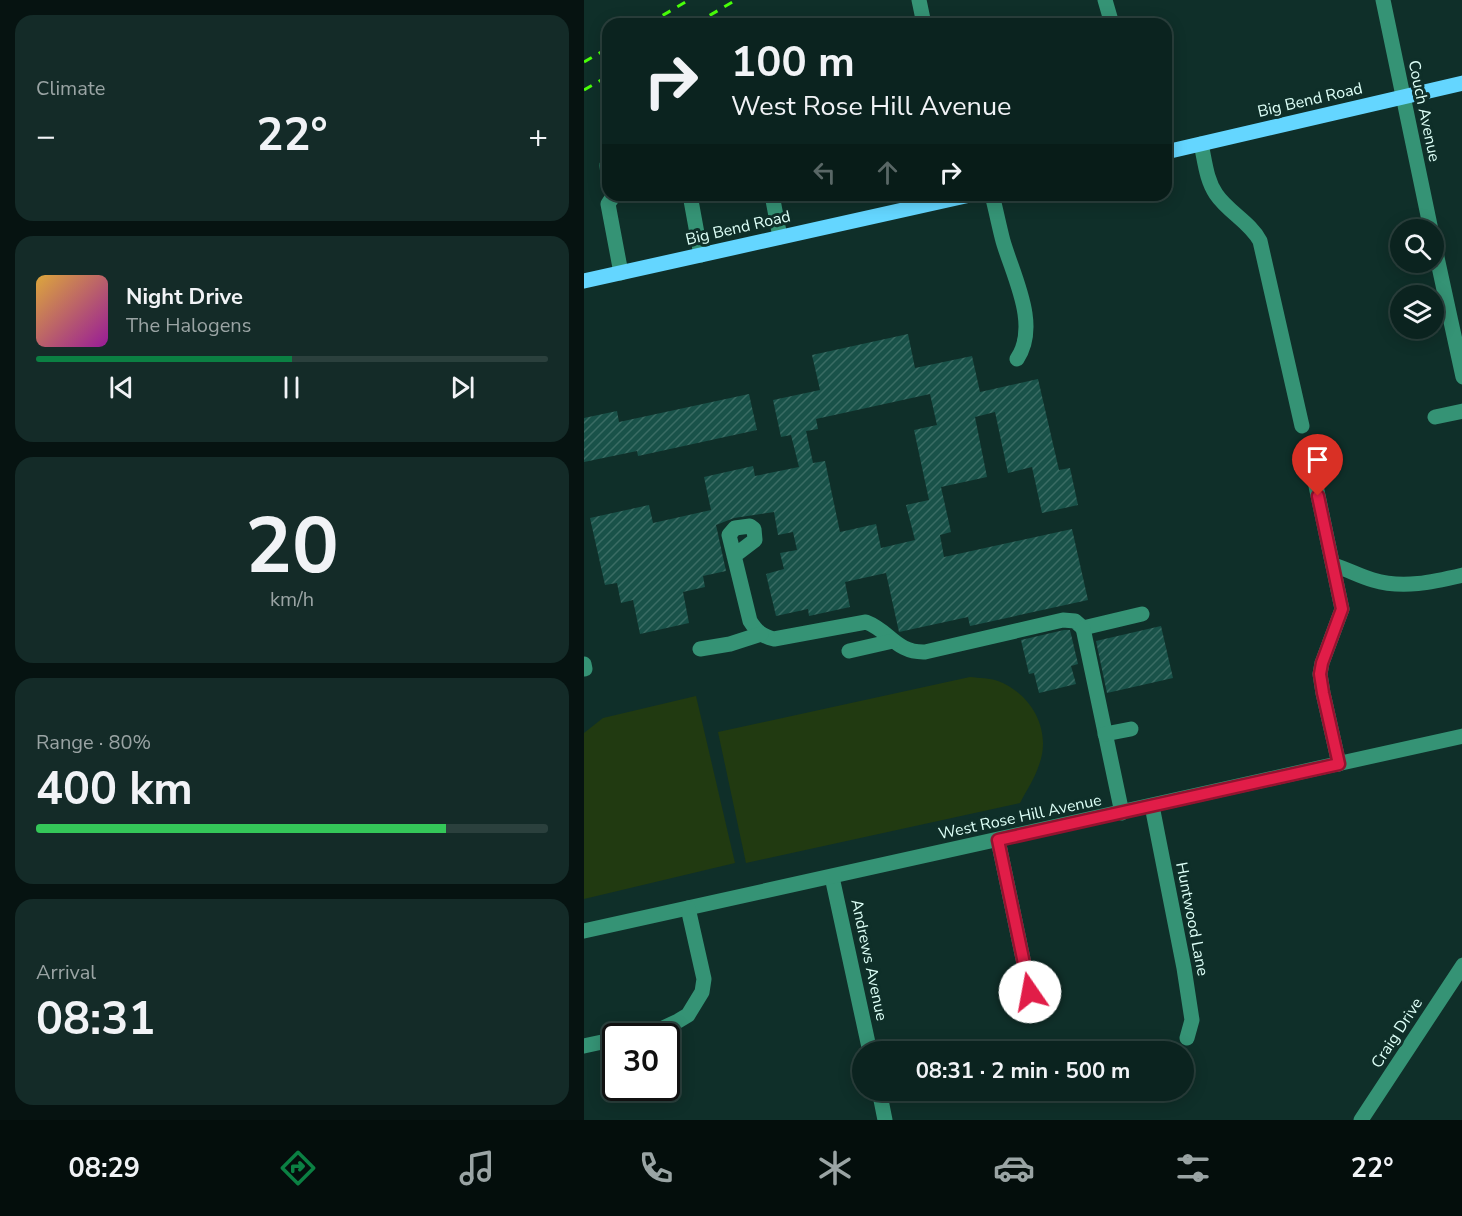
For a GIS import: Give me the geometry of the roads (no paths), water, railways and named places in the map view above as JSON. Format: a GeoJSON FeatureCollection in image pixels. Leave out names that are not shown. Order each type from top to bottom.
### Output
{"type":"FeatureCollection","features":[{"type":"Feature","properties":{"kind":"main road","name":"Big Bend Road"},"geometry":{"type":"LineString","coordinates":[[1172,151],[1463,83]]}},
{"type":"Feature","properties":{"kind":"main road","name":"Big Bend Road"},"geometry":{"type":"LineString","coordinates":[[584,281],[942,201]]}},
{"type":"Feature","properties":{"kind":"street"},"geometry":{"type":"LineString","coordinates":[[919,0],[923,18]]}},
{"type":"Feature","properties":{"kind":"street"},"geometry":{"type":"LineString","coordinates":[[1105,0],[1110,18]]}},
{"type":"Feature","properties":{"kind":"street","name":"Couch Avenue"},"geometry":{"type":"LineString","coordinates":[[1383,0],[1429,219]]}},
{"type":"Feature","properties":{"kind":"street"},"geometry":{"type":"LineString","coordinates":[[1201,144],[1208,177],[1217,195],[1251,228],[1260,241],[1302,426]]}},
{"type":"Feature","properties":{"kind":"street"},"geometry":{"type":"LineString","coordinates":[[609,201],[621,273]]}},
{"type":"Feature","properties":{"kind":"street"},"geometry":{"type":"LineString","coordinates":[[691,201],[701,255]]}},
{"type":"Feature","properties":{"kind":"street"},"geometry":{"type":"LineString","coordinates":[[773,201],[780,237]]}},
{"type":"Feature","properties":{"kind":"street"},"geometry":{"type":"LineString","coordinates":[[993,201],[1024,307],[1026,324],[1023,351],[1017,359]]}},
{"type":"Feature","properties":{"kind":"street"},"geometry":{"type":"LineString","coordinates":[[1442,273],[1459,339],[1463,377]]}},
{"type":"Feature","properties":{"kind":"street"},"geometry":{"type":"LineString","coordinates":[[1435,417],[1463,411]]}},
{"type":"Feature","properties":{"kind":"street"},"geometry":{"type":"LineString","coordinates":[[1312,467],[1341,603],[1342,615],[1322,663],[1320,674],[1339,764]]}},
{"type":"Feature","properties":{"kind":"street"},"geometry":{"type":"LineString","coordinates":[[734,556],[750,621],[756,631],[774,639],[866,622],[874,625],[902,648],[913,652],[925,652],[1063,620],[1075,621],[1083,628],[1122,813]]}},
{"type":"Feature","properties":{"kind":"street"},"geometry":{"type":"LineString","coordinates":[[1333,565],[1376,581],[1403,584],[1428,583],[1463,575]]}},
{"type":"Feature","properties":{"kind":"street"},"geometry":{"type":"LineString","coordinates":[[1083,628],[1142,614]]}},
{"type":"Feature","properties":{"kind":"street"},"geometry":{"type":"LineString","coordinates":[[700,649],[730,644],[761,634]]}},
{"type":"Feature","properties":{"kind":"street"},"geometry":{"type":"LineString","coordinates":[[849,651],[893,641]]}},
{"type":"Feature","properties":{"kind":"street"},"geometry":{"type":"LineString","coordinates":[[1105,734],[1131,729]]}},
{"type":"Feature","properties":{"kind":"street","name":"West Rose Hill Avenue"},"geometry":{"type":"LineString","coordinates":[[584,931],[1463,736]]}},
{"type":"Feature","properties":{"kind":"street","name":"Huntwood Lane"},"geometry":{"type":"LineString","coordinates":[[1152,806],[1192,1020],[1187,1038]]}},
{"type":"Feature","properties":{"kind":"street"},"geometry":{"type":"LineString","coordinates":[[998,840],[1030,992]]}},
{"type":"Feature","properties":{"kind":"street","name":"Andrews Avenue"},"geometry":{"type":"LineString","coordinates":[[832,877],[868,1041]]}},
{"type":"Feature","properties":{"kind":"street"},"geometry":{"type":"LineString","coordinates":[[676,1023],[688,1015],[702,993],[704,979],[688,908]]}},
{"type":"Feature","properties":{"kind":"street","name":"Craig Drive"},"geometry":{"type":"LineString","coordinates":[[1361,1120],[1463,965]]}},
{"type":"Feature","properties":{"kind":"street"},"geometry":{"type":"LineString","coordinates":[[584,1046],[602,1042]]}},
{"type":"Feature","properties":{"kind":"street"},"geometry":{"type":"LineString","coordinates":[[882,1101],[886,1120]]}},
{"type":"Feature","properties":{"kind":"railway"},"geometry":{"type":"LineString","coordinates":[[658,18],[689,0]]}},
{"type":"Feature","properties":{"kind":"railway"},"geometry":{"type":"LineString","coordinates":[[705,18],[736,0]]}},
{"type":"Feature","properties":{"kind":"railway"},"geometry":{"type":"LineString","coordinates":[[584,62],[602,52]]}},
{"type":"Feature","properties":{"kind":"railway"},"geometry":{"type":"LineString","coordinates":[[584,90],[602,80]]}}]}
